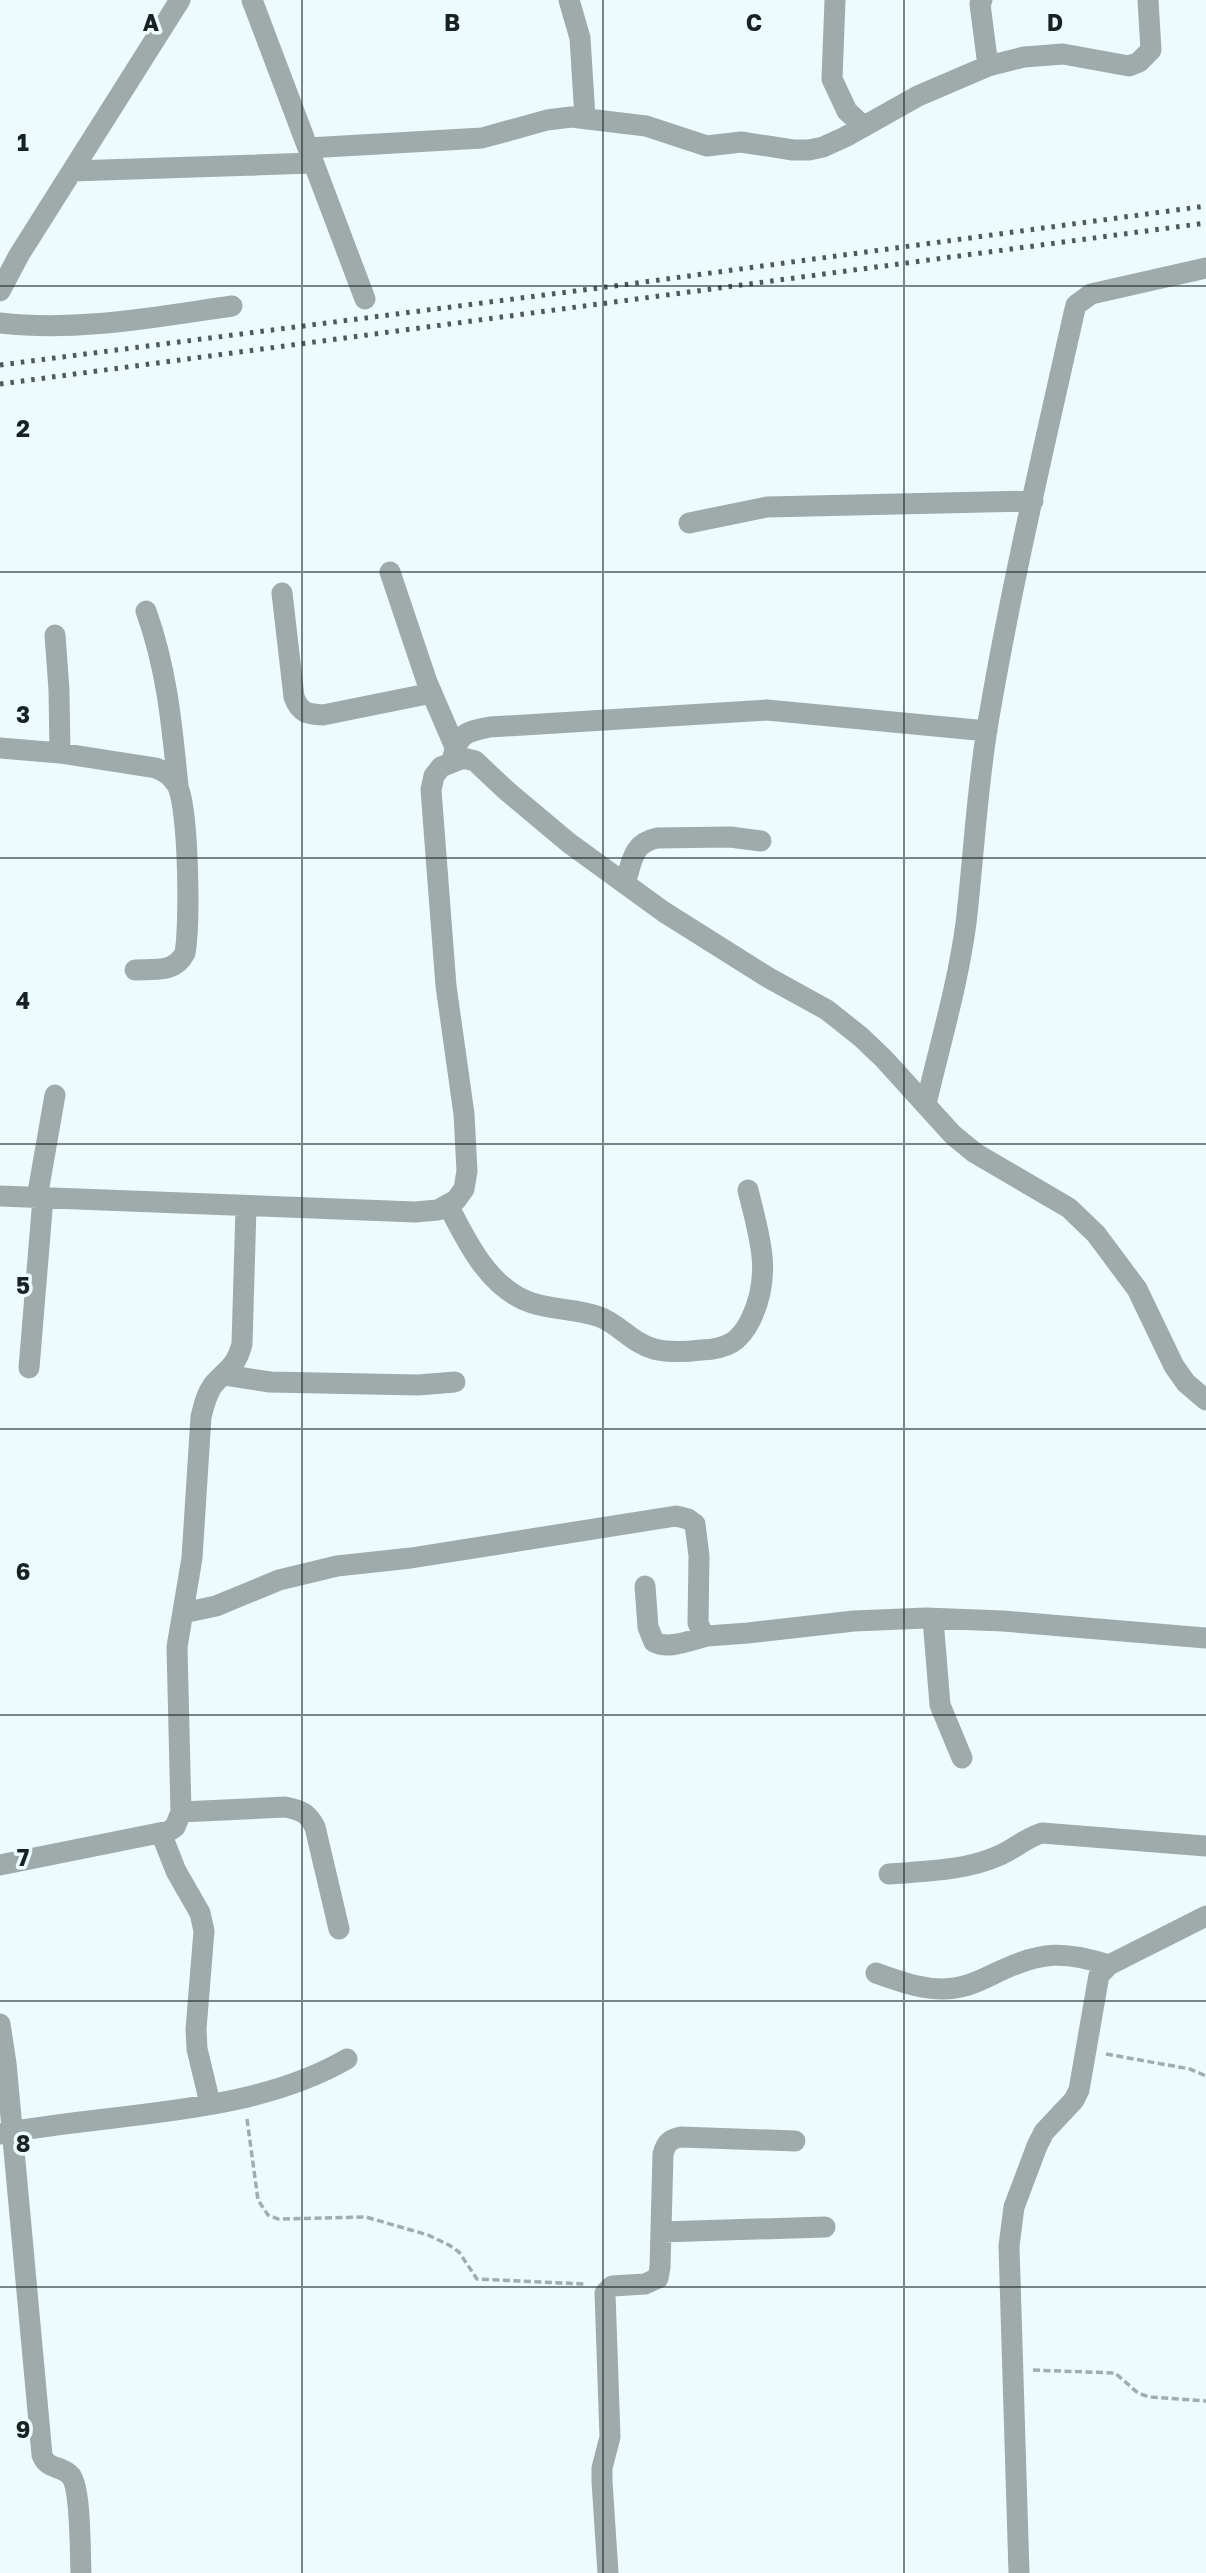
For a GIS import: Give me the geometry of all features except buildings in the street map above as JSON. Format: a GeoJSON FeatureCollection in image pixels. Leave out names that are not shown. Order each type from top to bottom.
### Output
{"type":"FeatureCollection","features":[{"type":"Feature","properties":{"kind":"street"},"geometry":{"type":"LineString","coordinates":[[0,291],[180,0]]}},
{"type":"Feature","properties":{"kind":"street"},"geometry":{"type":"LineString","coordinates":[[252,0],[365,299]]}},
{"type":"Feature","properties":{"kind":"street"},"geometry":{"type":"LineString","coordinates":[[569,0],[580,38],[585,118]]}},
{"type":"Feature","properties":{"kind":"street"},"geometry":{"type":"LineString","coordinates":[[835,0],[832,79],[847,111],[863,126]]}},
{"type":"Feature","properties":{"kind":"street"},"geometry":{"type":"LineString","coordinates":[[982,0],[980,4],[988,66]]}},
{"type":"Feature","properties":{"kind":"street"},"geometry":{"type":"LineString","coordinates":[[72,171],[311,155],[482,138],[547,120],[570,117],[646,126],[707,146],[741,142],[793,150],[823,147],[918,96],[988,66],[1024,57],[1063,54],[1129,66],[1139,62],[1151,50],[1148,0]]}},
{"type":"Feature","properties":{"kind":"street"},"geometry":{"type":"LineString","coordinates":[[926,1104],[954,990],[965,925],[981,766],[1010,605],[1076,305],[1091,294],[1206,268]]}},
{"type":"Feature","properties":{"kind":"street"},"geometry":{"type":"LineString","coordinates":[[0,323],[32,327],[113,323],[232,306]]}},
{"type":"Feature","properties":{"kind":"street"},"geometry":{"type":"LineString","coordinates":[[689,523],[767,508],[1033,500]]}},
{"type":"Feature","properties":{"kind":"street"},"geometry":{"type":"LineString","coordinates":[[390,572],[453,754],[475,761],[569,844],[664,912],[769,978],[827,1010],[861,1037],[953,1135],[975,1153],[1069,1208],[1096,1234],[1137,1289],[1174,1366],[1186,1383],[1206,1400]]}},
{"type":"Feature","properties":{"kind":"street"},"geometry":{"type":"LineString","coordinates":[[282,593],[294,697],[298,707],[305,713],[323,715],[432,693]]}},
{"type":"Feature","properties":{"kind":"street"},"geometry":{"type":"LineString","coordinates":[[135,970],[172,968],[181,962],[185,953],[186,850],[182,800],[178,786],[169,695],[161,657],[146,611]]}},
{"type":"Feature","properties":{"kind":"street"},"geometry":{"type":"LineString","coordinates":[[55,635],[60,753]]}},
{"type":"Feature","properties":{"kind":"street"},"geometry":{"type":"LineString","coordinates":[[0,1196],[415,1212],[438,1210],[457,1200],[464,1189],[467,1171],[464,1114],[446,986],[431,790],[434,776],[453,754],[460,737],[469,731],[490,727],[735,710],[807,713],[987,731]]}},
{"type":"Feature","properties":{"kind":"street"},"geometry":{"type":"LineString","coordinates":[[0,748],[60,753],[156,768],[169,774],[178,786]]}},
{"type":"Feature","properties":{"kind":"street"},"geometry":{"type":"LineString","coordinates":[[625,884],[634,854],[645,841],[657,838],[730,837],[761,841]]}},
{"type":"Feature","properties":{"kind":"street"},"geometry":{"type":"LineString","coordinates":[[29,1368],[40,1198],[55,1096]]}},
{"type":"Feature","properties":{"kind":"street"},"geometry":{"type":"LineString","coordinates":[[448,1205],[490,1275],[529,1303],[561,1311],[597,1315],[637,1342],[653,1349],[674,1352],[715,1350],[729,1346],[746,1330],[759,1301],[763,1283],[762,1249],[748,1190]]}},
{"type":"Feature","properties":{"kind":"street"},"geometry":{"type":"LineString","coordinates":[[0,1865],[161,1833],[175,1827],[181,1812],[177,1647],[192,1558],[201,1417],[205,1397],[239,1357],[242,1343],[246,1207]]}},
{"type":"Feature","properties":{"kind":"street"},"geometry":{"type":"LineString","coordinates":[[225,1375],[270,1381],[418,1385],[455,1381]]}},
{"type":"Feature","properties":{"kind":"street"},"geometry":{"type":"LineString","coordinates":[[183,1613],[216,1606],[279,1580],[337,1566],[411,1558],[676,1516],[695,1524],[699,1556],[698,1622],[707,1636]]}},
{"type":"Feature","properties":{"kind":"street"},"geometry":{"type":"LineString","coordinates":[[645,1586],[648,1627],[654,1642],[660,1646],[707,1636],[854,1621],[933,1619],[1003,1621],[1206,1638]]}},
{"type":"Feature","properties":{"kind":"street"},"geometry":{"type":"LineString","coordinates":[[933,1619],[940,1705],[962,1758]]}},
{"type":"Feature","properties":{"kind":"street"},"geometry":{"type":"LineString","coordinates":[[181,1812],[285,1807],[300,1810],[309,1817],[315,1827],[339,1929]]}},
{"type":"Feature","properties":{"kind":"street"},"geometry":{"type":"LineString","coordinates":[[161,1833],[176,1871],[200,1913],[204,1931],[196,2029],[197,2049],[210,2103]]}},
{"type":"Feature","properties":{"kind":"street"},"geometry":{"type":"LineString","coordinates":[[890,1874],[958,1868],[980,1863],[1042,1833],[1206,1846]]}},
{"type":"Feature","properties":{"kind":"street"},"geometry":{"type":"LineString","coordinates":[[1019,2573],[1009,2246],[1014,2207],[1044,2132],[1074,2100],[1079,2090],[1099,1975],[1109,1965],[1206,1916]]}},
{"type":"Feature","properties":{"kind":"street"},"geometry":{"type":"LineString","coordinates":[[876,1973],[908,1984],[954,1988],[970,1985],[1044,1955],[1081,1956],[1109,1965]]}},
{"type":"Feature","properties":{"kind":"street"},"geometry":{"type":"LineString","coordinates":[[0,2024],[6,2133],[42,2455],[49,2466],[69,2474],[74,2481],[81,2573]]}},
{"type":"Feature","properties":{"kind":"street"},"geometry":{"type":"LineString","coordinates":[[6,2133],[136,2116],[244,2096],[314,2076],[347,2059]]}},
{"type":"Feature","properties":{"kind":"street"},"geometry":{"type":"LineString","coordinates":[[608,2573],[602,2481],[602,2468],[610,2437],[605,2293],[612,2286],[645,2284],[657,2278],[660,2267],[663,2154],[669,2141],[681,2137],[795,2141]]}},
{"type":"Feature","properties":{"kind":"street"},"geometry":{"type":"LineString","coordinates":[[661,2232],[825,2227]]}},
{"type":"Feature","properties":{"kind":"path"},"geometry":{"type":"LineString","coordinates":[[1086,2050],[1190,2069],[1206,2076]]}},
{"type":"Feature","properties":{"kind":"path"},"geometry":{"type":"LineString","coordinates":[[244,2096],[258,2200],[268,2215],[278,2219],[366,2217],[428,2235],[458,2252],[471,2274],[485,2281],[612,2286]]}},
{"type":"Feature","properties":{"kind":"path"},"geometry":{"type":"LineString","coordinates":[[1014,2370],[1115,2373],[1138,2393],[1149,2397],[1206,2400]]}},
{"type":"Feature","properties":{"kind":"railway"},"geometry":{"type":"LineString","coordinates":[[0,365],[1206,206]]}},
{"type":"Feature","properties":{"kind":"railway"},"geometry":{"type":"LineString","coordinates":[[0,384],[1206,223]]}}]}
